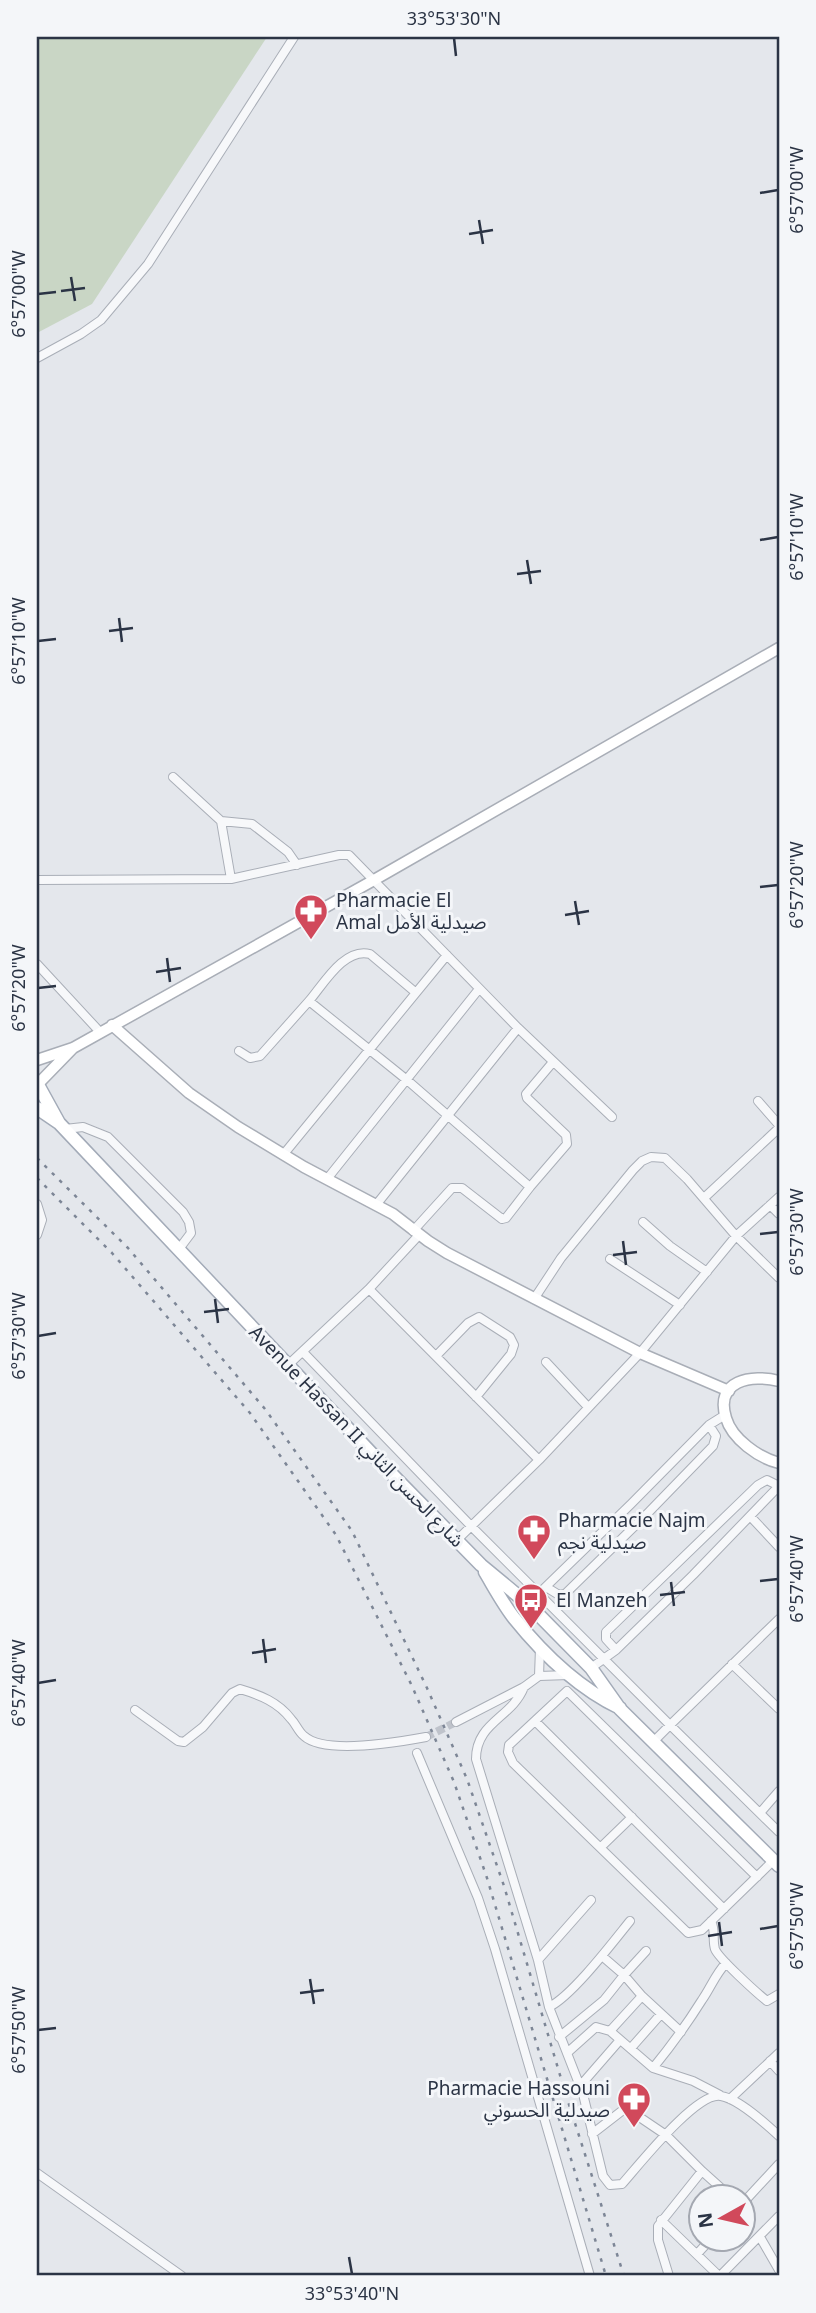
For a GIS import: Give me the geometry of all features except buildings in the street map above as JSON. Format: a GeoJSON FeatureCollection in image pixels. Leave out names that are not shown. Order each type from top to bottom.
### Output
{"type":"FeatureCollection","features":[{"type":"Feature","properties":{"kind":"main road","name":"Avenue Hassan II شارع الحسن الثاني"},"geometry":{"type":"LineString","coordinates":[[37,1083],[62,1126]]}},
{"type":"Feature","properties":{"kind":"main road","name":"Avenue Hassan II شارع الحسن الثاني"},"geometry":{"type":"LineString","coordinates":[[37,1108],[62,1126],[288,1366],[481,1565],[528,1604],[591,1668],[620,1709],[777,1863]]}},
{"type":"Feature","properties":{"kind":"main road","name":"Avenue Hassan II شارع الحسن الثاني"},"geometry":{"type":"LineString","coordinates":[[481,1565],[513,1617],[540,1646],[596,1697],[620,1709]]}},
{"type":"Feature","properties":{"kind":"main road"},"geometry":{"type":"LineString","coordinates":[[513,1617],[519,1607],[528,1604]]}},
{"type":"Feature","properties":{"kind":"main road"},"geometry":{"type":"LineString","coordinates":[[569,1675],[583,1675],[591,1668]]}},
{"type":"Feature","properties":{"kind":"street"},"geometry":{"type":"LineString","coordinates":[[37,358],[92,327],[125,293],[148,264],[294,37]]}},
{"type":"Feature","properties":{"kind":"street"},"geometry":{"type":"LineString","coordinates":[[37,1060],[73,1048],[374,880],[779,648]]}},
{"type":"Feature","properties":{"kind":"street"},"geometry":{"type":"LineString","coordinates":[[173,777],[220,821],[231,879]]}},
{"type":"Feature","properties":{"kind":"street"},"geometry":{"type":"LineString","coordinates":[[220,821],[251,824],[288,852],[296,865]]}},
{"type":"Feature","properties":{"kind":"street"},"geometry":{"type":"LineString","coordinates":[[37,880],[231,879],[349,855],[478,989],[612,1117]]}},
{"type":"Feature","properties":{"kind":"street"},"geometry":{"type":"LineString","coordinates":[[239,1051],[250,1058],[260,1056],[345,960],[356,953],[370,954],[415,992]]}},
{"type":"Feature","properties":{"kind":"street"},"geometry":{"type":"LineString","coordinates":[[283,1155],[447,955]]}},
{"type":"Feature","properties":{"kind":"street"},"geometry":{"type":"LineString","coordinates":[[37,964],[100,1032]]}},
{"type":"Feature","properties":{"kind":"street"},"geometry":{"type":"LineString","coordinates":[[327,1180],[478,989]]}},
{"type":"Feature","properties":{"kind":"street"},"geometry":{"type":"LineString","coordinates":[[309,1001],[369,1048],[530,1187]]}},
{"type":"Feature","properties":{"kind":"street"},"geometry":{"type":"LineString","coordinates":[[112,1025],[189,1093],[283,1155],[399,1218],[416,1233],[473,1268],[640,1353],[729,1391]]}},
{"type":"Feature","properties":{"kind":"street"},"geometry":{"type":"LineString","coordinates":[[376,1205],[518,1028]]}},
{"type":"Feature","properties":{"kind":"street"},"geometry":{"type":"LineString","coordinates":[[37,1083],[73,1048]]}},
{"type":"Feature","properties":{"kind":"street"},"geometry":{"type":"LineString","coordinates":[[288,1366],[369,1289],[452,1188],[462,1188],[502,1219],[506,1218],[567,1144],[566,1135],[526,1094],[553,1062]]}},
{"type":"Feature","properties":{"kind":"street"},"geometry":{"type":"LineString","coordinates":[[704,1198],[779,1127],[758,1101]]}},
{"type":"Feature","properties":{"kind":"street"},"geometry":{"type":"LineString","coordinates":[[62,1126],[83,1127],[108,1137],[183,1212],[191,1233],[179,1248]]}},
{"type":"Feature","properties":{"kind":"street"},"geometry":{"type":"LineString","coordinates":[[534,1299],[561,1258],[642,1161],[651,1157],[665,1158],[736,1236],[779,1278]]}},
{"type":"Feature","properties":{"kind":"street"},"geometry":{"type":"LineString","coordinates":[[457,1540],[539,1460],[640,1353],[736,1236],[779,1197]]}},
{"type":"Feature","properties":{"kind":"street"},"geometry":{"type":"LineString","coordinates":[[37,1204],[41,1220],[37,1235]]}},
{"type":"Feature","properties":{"kind":"street"},"geometry":{"type":"LineString","coordinates":[[770,1205],[779,1214]]}},
{"type":"Feature","properties":{"kind":"street"},"geometry":{"type":"LineString","coordinates":[[643,1222],[670,1246],[707,1272]]}},
{"type":"Feature","properties":{"kind":"street"},"geometry":{"type":"LineString","coordinates":[[610,1259],[680,1305]]}},
{"type":"Feature","properties":{"kind":"street"},"geometry":{"type":"LineString","coordinates":[[369,1289],[539,1460]]}},
{"type":"Feature","properties":{"kind":"street"},"geometry":{"type":"LineString","coordinates":[[436,1356],[476,1318],[485,1319],[510,1337],[514,1342],[512,1353],[476,1397]]}},
{"type":"Feature","properties":{"kind":"street"},"geometry":{"type":"LineString","coordinates":[[303,1352],[538,1594],[779,1832]]}},
{"type":"Feature","properties":{"kind":"street"},"geometry":{"type":"LineString","coordinates":[[546,1362],[588,1407]]}},
{"type":"Feature","properties":{"kind":"street"},"geometry":{"type":"LineString","coordinates":[[779,1381],[749,1377],[738,1382],[729,1391],[725,1403],[725,1415],[730,1427],[749,1447],[779,1463]]}},
{"type":"Feature","properties":{"kind":"street"},"geometry":{"type":"LineString","coordinates":[[528,1604],[709,1425],[725,1415]]}},
{"type":"Feature","properties":{"kind":"street"},"geometry":{"type":"LineString","coordinates":[[546,1587],[559,1595],[565,1594],[644,1517],[713,1446],[716,1436],[709,1425]]}},
{"type":"Feature","properties":{"kind":"street"},"geometry":{"type":"LineString","coordinates":[[591,1668],[616,1650],[693,1576],[779,1486],[771,1480],[763,1481],[606,1632],[606,1639],[616,1650]]}},
{"type":"Feature","properties":{"kind":"street"},"geometry":{"type":"LineString","coordinates":[[631,1504],[644,1517]]}},
{"type":"Feature","properties":{"kind":"street"},"geometry":{"type":"LineString","coordinates":[[750,1516],[779,1547]]}},
{"type":"Feature","properties":{"kind":"street"},"geometry":{"type":"LineString","coordinates":[[680,1563],[693,1576]]}},
{"type":"Feature","properties":{"kind":"street"},"geometry":{"type":"LineString","coordinates":[[653,1742],[779,1619]]}},
{"type":"Feature","properties":{"kind":"street"},"geometry":{"type":"LineString","coordinates":[[539,1676],[540,1646]]}},
{"type":"Feature","properties":{"kind":"street"},"geometry":{"type":"LineString","coordinates":[[732,1664],[779,1709]]}},
{"type":"Feature","properties":{"kind":"street"},"geometry":{"type":"LineString","coordinates":[[456,1722],[524,1687],[539,1676],[569,1675]]}},
{"type":"Feature","properties":{"kind":"street"},"geometry":{"type":"LineString","coordinates":[[524,1687],[513,1706],[480,1736],[477,1759],[538,1960],[549,2007],[580,2087],[603,2176],[610,2185],[622,2184],[666,2135],[703,2100],[720,2095]]}},
{"type":"Feature","properties":{"kind":"street"},"geometry":{"type":"LineString","coordinates":[[135,1710],[178,1741],[184,1742],[203,1727],[232,1693],[240,1689],[276,1704],[302,1734],[321,1745],[386,1744],[426,1737]]}},
{"type":"Feature","properties":{"kind":"street"},"geometry":{"type":"LineString","coordinates":[[757,1877],[567,1691],[509,1745],[511,1760],[685,1931],[698,1933],[757,1877],[777,1863]]}},
{"type":"Feature","properties":{"kind":"street"},"geometry":{"type":"LineString","coordinates":[[535,1721],[724,1909]]}},
{"type":"Feature","properties":{"kind":"street"},"geometry":{"type":"LineString","coordinates":[[417,1753],[478,1898],[495,1949],[590,2276]]}},
{"type":"Feature","properties":{"kind":"street"},"geometry":{"type":"LineString","coordinates":[[760,1812],[779,1791]]}},
{"type":"Feature","properties":{"kind":"street"},"geometry":{"type":"LineString","coordinates":[[601,1847],[632,1817]]}},
{"type":"Feature","properties":{"kind":"street"},"geometry":{"type":"LineString","coordinates":[[538,1960],[591,1900]]}},
{"type":"Feature","properties":{"kind":"street"},"geometry":{"type":"LineString","coordinates":[[549,2007],[562,1999],[631,1921]]}},
{"type":"Feature","properties":{"kind":"street"},"geometry":{"type":"LineString","coordinates":[[711,1921],[715,1928],[715,1951],[726,1963],[767,2001],[779,1994]]}},
{"type":"Feature","properties":{"kind":"street"},"geometry":{"type":"LineString","coordinates":[[559,2036],[604,2000],[646,1951]]}},
{"type":"Feature","properties":{"kind":"street"},"geometry":{"type":"LineString","coordinates":[[602,1956],[681,2032]]}},
{"type":"Feature","properties":{"kind":"street"},"geometry":{"type":"LineString","coordinates":[[653,2068],[681,2032],[711,1987],[715,1976],[726,1963]]}},
{"type":"Feature","properties":{"kind":"street"},"geometry":{"type":"LineString","coordinates":[[610,2031],[642,1996]]}},
{"type":"Feature","properties":{"kind":"street"},"geometry":{"type":"LineString","coordinates":[[631,2048],[661,2014]]}},
{"type":"Feature","properties":{"kind":"street"},"geometry":{"type":"LineString","coordinates":[[567,2053],[596,2026],[610,2031],[653,2068],[693,2081],[730,2099],[779,2136]]}},
{"type":"Feature","properties":{"kind":"street"},"geometry":{"type":"LineString","coordinates":[[580,2087],[620,2040]]}},
{"type":"Feature","properties":{"kind":"street"},"geometry":{"type":"LineString","coordinates":[[730,2099],[779,2053]]}},
{"type":"Feature","properties":{"kind":"street"},"geometry":{"type":"LineString","coordinates":[[770,2061],[779,2071]]}},
{"type":"Feature","properties":{"kind":"street"},"geometry":{"type":"LineString","coordinates":[[592,2134],[626,2110],[634,2112],[666,2135],[717,2184]]}},
{"type":"Feature","properties":{"kind":"street"},"geometry":{"type":"LineString","coordinates":[[756,2190],[779,2164]]}},
{"type":"Feature","properties":{"kind":"street"},"geometry":{"type":"LineString","coordinates":[[669,2276],[658,2239],[658,2226],[702,2171]]}},
{"type":"Feature","properties":{"kind":"street"},"geometry":{"type":"LineString","coordinates":[[37,2173],[181,2276]]}},
{"type":"Feature","properties":{"kind":"street"},"geometry":{"type":"LineString","coordinates":[[697,2254],[720,2276],[779,2216]]}},
{"type":"Feature","properties":{"kind":"street"},"geometry":{"type":"LineString","coordinates":[[661,2220],[686,2244]]}},
{"type":"Feature","properties":{"kind":"street"},"geometry":{"type":"LineString","coordinates":[[760,2237],[779,2270]]}},
{"type":"Feature","properties":{"kind":"green space"},"geometry":{"type":"Polygon","coordinates":[[[37,37],[267,37],[92,304],[37,333],[37,37]]]}},
{"type":"Feature","properties":{"kind":"tunnel"},"geometry":{"type":"LineString","coordinates":[[426,1737],[456,1722]]}},
{"type":"Feature","properties":{"kind":"railway"},"geometry":{"type":"LineString","coordinates":[[37,1158],[128,1248],[265,1409],[352,1531],[467,1779],[504,1886],[565,2092],[624,2276]]}},
{"type":"Feature","properties":{"kind":"railway"},"geometry":{"type":"LineString","coordinates":[[37,1178],[112,1253],[250,1413],[336,1535],[412,1686],[454,1782],[487,1878],[606,2276]]}},
{"type":"Feature","properties":{"kind":"place","name":"Pharmacie El Amal صيدلية الأمل"},"geometry":{"type":"Point","coordinates":[311,941]}},
{"type":"Feature","properties":{"kind":"place","name":"Pharmacie Najm صيدلية نجم"},"geometry":{"type":"Point","coordinates":[534,1561]}},
{"type":"Feature","properties":{"kind":"place","name":"El Manzeh"},"geometry":{"type":"Point","coordinates":[531,1630]}},
{"type":"Feature","properties":{"kind":"place","name":"Pharmacie Hassouni صيدلية الحسوني"},"geometry":{"type":"Point","coordinates":[634,2129]}}]}
